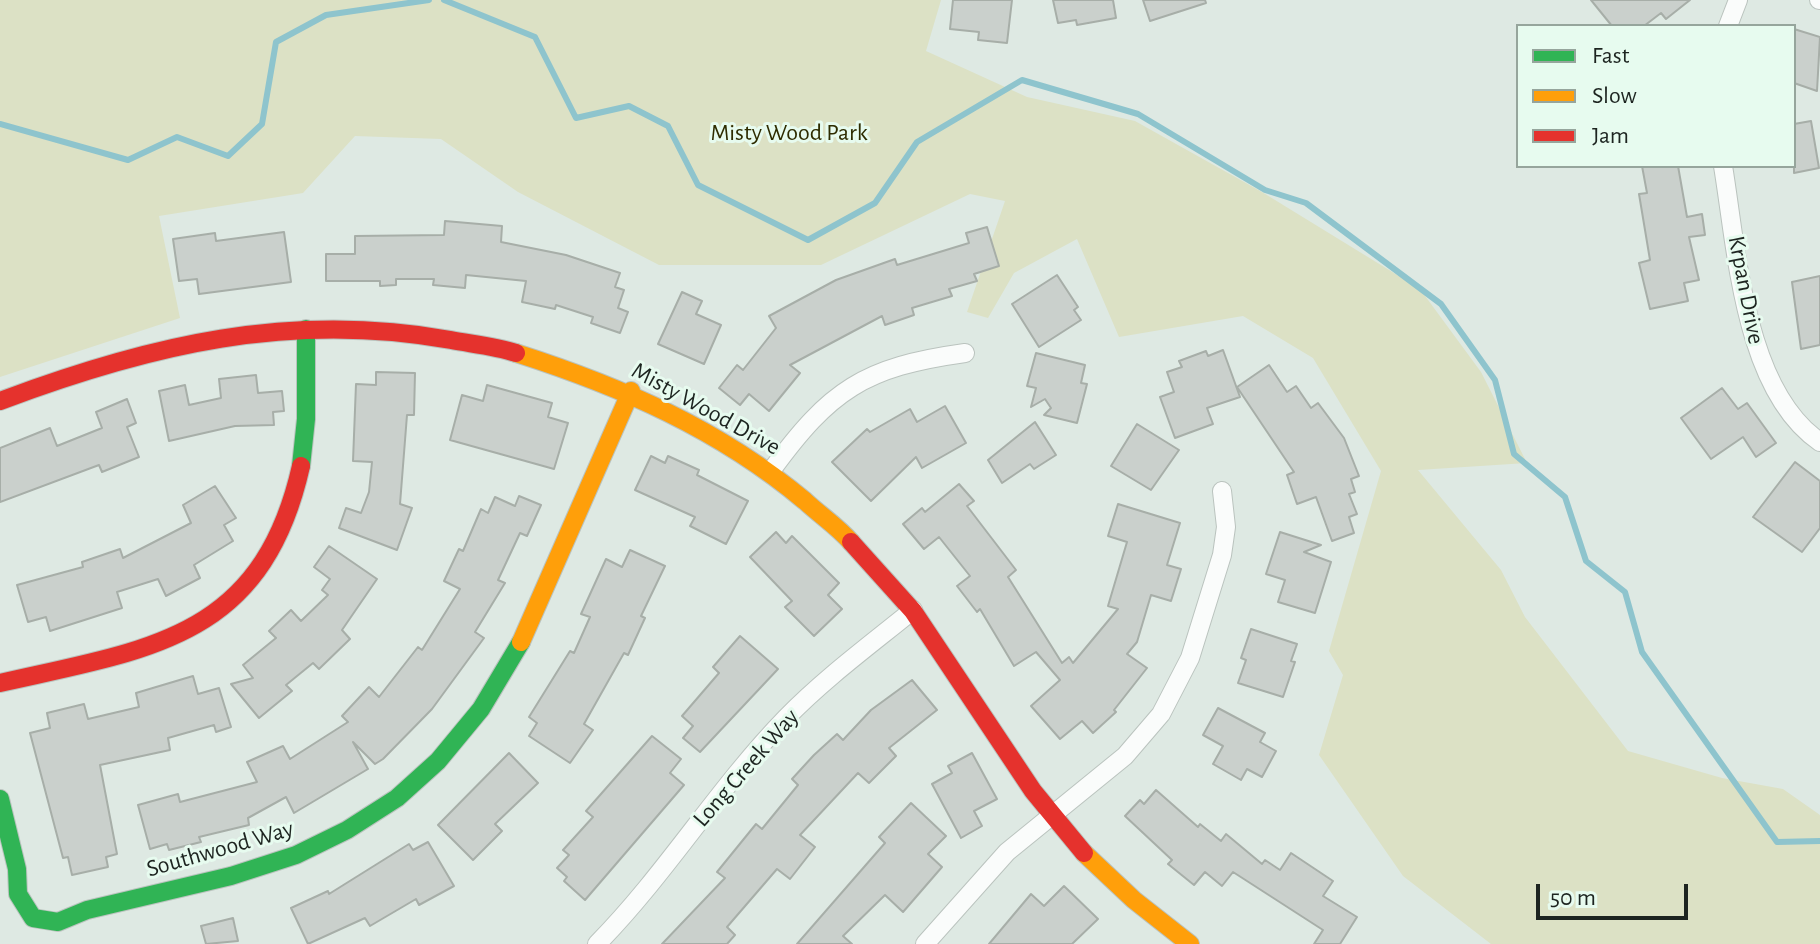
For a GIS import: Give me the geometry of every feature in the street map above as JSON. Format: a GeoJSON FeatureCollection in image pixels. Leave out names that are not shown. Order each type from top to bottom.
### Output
{"type":"FeatureCollection","features":[{"type":"Feature","properties":{"kind":"street"},"geometry":{"type":"LineString","coordinates":[[1729,24],[1738,0]]}},
{"type":"Feature","properties":{"kind":"street","name":"Krpan Drive"},"geometry":{"type":"LineString","coordinates":[[1723,168],[1753,343],[1776,392],[1820,442]]}},
{"type":"Feature","properties":{"kind":"street"},"geometry":{"type":"LineString","coordinates":[[0,683],[150,646],[204,622],[247,583],[280,536],[301,484],[307,421],[306,329]]}},
{"type":"Feature","properties":{"kind":"street","name":"Misty Wood Drive"},"geometry":{"type":"LineString","coordinates":[[0,401],[129,355],[219,336],[306,329],[381,330],[466,341],[539,358],[631,391],[771,471],[865,557],[913,610],[1051,816],[1118,886],[1190,944]]}},
{"type":"Feature","properties":{"kind":"street"},"geometry":{"type":"LineString","coordinates":[[771,471],[803,428],[853,385],[881,370],[913,360],[965,353]]}},
{"type":"Feature","properties":{"kind":"street","name":"Southwood Way"},"geometry":{"type":"LineString","coordinates":[[0,799],[17,869],[18,894],[33,918],[58,922],[87,910],[231,876],[296,855],[347,830],[397,798],[438,761],[481,709],[520,644],[631,391]]}},
{"type":"Feature","properties":{"kind":"street"},"geometry":{"type":"LineString","coordinates":[[925,944],[1007,852],[1145,736],[1190,658],[1222,555],[1226,527],[1222,491]]}},
{"type":"Feature","properties":{"kind":"street","name":"Long Creek Way"},"geometry":{"type":"LineString","coordinates":[[597,944],[629,912],[747,761],[787,718],[913,610]]}},
{"type":"Feature","properties":{"kind":"green space","name":"Misty Wood Park"},"geometry":{"type":"Polygon","coordinates":[[[0,0],[941,0],[926,51],[1027,97],[1135,121],[1262,192],[1420,289],[1481,372],[1527,463],[1418,470],[1501,570],[1525,617],[1628,751],[1722,778],[1783,789],[1820,815],[1820,944],[1491,944],[1403,876],[1319,755],[1343,675],[1329,651],[1381,471],[1313,358],[1243,316],[1119,337],[1077,239],[1014,273],[988,318],[967,312],[1005,201],[970,194],[821,265],[659,265],[518,192],[441,139],[355,136],[303,193],[159,216],[180,318],[0,377],[0,0]]]}},
{"type":"Feature","properties":{"kind":"building"},"geometry":{"type":"Polygon","coordinates":[[[953,0],[1012,0],[1007,43],[978,40],[979,32],[950,29],[953,0]]]}},
{"type":"Feature","properties":{"kind":"building"},"geometry":{"type":"Polygon","coordinates":[[[1053,0],[1113,0],[1116,18],[1077,25],[1076,20],[1058,23],[1053,0]]]}},
{"type":"Feature","properties":{"kind":"building"},"geometry":{"type":"Polygon","coordinates":[[[1143,0],[1205,0],[1206,3],[1150,21],[1143,0]]]}},
{"type":"Feature","properties":{"kind":"building"},"geometry":{"type":"Polygon","coordinates":[[[1591,0],[1690,0],[1666,19],[1661,13],[1647,24],[1610,24],[1591,0]]]}},
{"type":"Feature","properties":{"kind":"building"},"geometry":{"type":"Polygon","coordinates":[[[1796,30],[1820,37],[1817,91],[1796,84],[1796,30]]]}},
{"type":"Feature","properties":{"kind":"building"},"geometry":{"type":"Polygon","coordinates":[[[1811,121],[1819,168],[1794,173],[1796,124],[1811,121]]]}},
{"type":"Feature","properties":{"kind":"building"},"geometry":{"type":"Polygon","coordinates":[[[1642,168],[1678,168],[1687,217],[1702,214],[1705,235],[1689,237],[1699,280],[1684,283],[1688,301],[1650,309],[1639,263],[1650,260],[1639,194],[1647,193],[1642,168]]]}},
{"type":"Feature","properties":{"kind":"building"},"geometry":{"type":"Polygon","coordinates":[[[445,221],[502,226],[501,242],[566,255],[620,273],[615,287],[624,290],[618,308],[628,312],[620,333],[591,323],[593,317],[556,305],[555,309],[522,302],[526,281],[466,275],[465,288],[433,285],[434,279],[396,279],[396,285],[380,286],[380,281],[326,281],[326,254],[355,254],[355,236],[444,235],[445,221]]]}},
{"type":"Feature","properties":{"kind":"building"},"geometry":{"type":"Polygon","coordinates":[[[987,227],[999,266],[974,274],[977,281],[949,289],[952,296],[912,308],[914,315],[885,325],[882,316],[790,365],[800,373],[769,411],[749,394],[740,405],[719,388],[737,365],[743,370],[776,328],[769,316],[836,280],[895,259],[897,265],[969,243],[966,233],[987,227]]]}},
{"type":"Feature","properties":{"kind":"building"},"geometry":{"type":"Polygon","coordinates":[[[284,232],[291,282],[199,294],[197,279],[179,281],[173,239],[215,233],[216,241],[284,232]]]}},
{"type":"Feature","properties":{"kind":"building"},"geometry":{"type":"Polygon","coordinates":[[[1057,275],[1078,307],[1074,310],[1081,320],[1039,347],[1012,304],[1057,275]]]}},
{"type":"Feature","properties":{"kind":"building"},"geometry":{"type":"Polygon","coordinates":[[[1820,276],[1820,345],[1801,349],[1792,282],[1820,276]]]}},
{"type":"Feature","properties":{"kind":"building"},"geometry":{"type":"Polygon","coordinates":[[[682,292],[702,301],[696,314],[721,325],[704,364],[658,344],[682,292]]]}},
{"type":"Feature","properties":{"kind":"building"},"geometry":{"type":"Polygon","coordinates":[[[1223,350],[1240,397],[1207,408],[1213,424],[1175,438],[1160,397],[1174,392],[1167,372],[1182,367],[1179,361],[1206,351],[1208,356],[1223,350]]]}},
{"type":"Feature","properties":{"kind":"building"},"geometry":{"type":"Polygon","coordinates":[[[1036,353],[1085,365],[1081,383],[1087,384],[1077,423],[1044,415],[1051,408],[1045,399],[1031,407],[1036,388],[1027,386],[1036,353]]]}},
{"type":"Feature","properties":{"kind":"building"},"geometry":{"type":"Polygon","coordinates":[[[1269,365],[1287,392],[1296,386],[1311,408],[1318,403],[1344,438],[1359,476],[1351,479],[1355,492],[1349,494],[1357,514],[1349,517],[1354,533],[1332,541],[1316,497],[1297,504],[1287,475],[1294,472],[1237,387],[1269,365]]]}},
{"type":"Feature","properties":{"kind":"building"},"geometry":{"type":"Polygon","coordinates":[[[376,372],[415,373],[414,415],[407,415],[400,504],[412,508],[397,550],[339,528],[346,508],[361,513],[369,492],[372,462],[353,461],[356,384],[376,385],[376,372]]]}},
{"type":"Feature","properties":{"kind":"building"},"geometry":{"type":"Polygon","coordinates":[[[256,375],[258,393],[282,391],[284,411],[273,412],[274,425],[235,426],[169,441],[159,391],[185,385],[189,405],[221,398],[219,379],[256,375]]]}},
{"type":"Feature","properties":{"kind":"building"},"geometry":{"type":"Polygon","coordinates":[[[487,385],[552,403],[548,417],[568,423],[554,469],[450,440],[462,395],[483,401],[487,385]]]}},
{"type":"Feature","properties":{"kind":"building"},"geometry":{"type":"Polygon","coordinates":[[[1722,388],[1738,409],[1747,403],[1776,443],[1756,457],[1743,437],[1711,459],[1681,418],[1722,388]]]}},
{"type":"Feature","properties":{"kind":"building"},"geometry":{"type":"Polygon","coordinates":[[[127,399],[136,423],[127,427],[139,457],[102,472],[99,465],[0,502],[0,448],[50,428],[57,446],[102,428],[96,412],[127,399]]]}},
{"type":"Feature","properties":{"kind":"building"},"geometry":{"type":"Polygon","coordinates":[[[945,406],[966,443],[922,468],[916,457],[871,501],[832,462],[867,429],[870,432],[910,409],[917,422],[945,406]]]}},
{"type":"Feature","properties":{"kind":"building"},"geometry":{"type":"Polygon","coordinates":[[[1035,422],[1056,455],[1034,469],[1030,464],[1002,483],[988,460],[1035,422]]]}},
{"type":"Feature","properties":{"kind":"building"},"geometry":{"type":"Polygon","coordinates":[[[1137,424],[1179,450],[1151,490],[1111,466],[1137,424]]]}},
{"type":"Feature","properties":{"kind":"building"},"geometry":{"type":"Polygon","coordinates":[[[651,456],[665,463],[668,456],[699,470],[697,475],[748,501],[726,544],[690,526],[695,517],[635,490],[651,456]]]}},
{"type":"Feature","properties":{"kind":"building"},"geometry":{"type":"Polygon","coordinates":[[[1795,462],[1820,481],[1820,528],[1802,552],[1753,517],[1795,462]]]}},
{"type":"Feature","properties":{"kind":"building"},"geometry":{"type":"Polygon","coordinates":[[[959,484],[974,501],[967,506],[1016,570],[1008,577],[1062,663],[1069,657],[1073,663],[1118,609],[1108,606],[1127,542],[1108,536],[1118,504],[1180,523],[1167,565],[1181,569],[1171,601],[1151,595],[1137,642],[1127,654],[1147,668],[1114,710],[1116,712],[1093,733],[1082,721],[1060,739],[1031,706],[1060,680],[1036,652],[1014,666],[980,609],[977,612],[957,586],[970,576],[939,537],[924,549],[903,524],[922,508],[925,512],[959,484]]]}},
{"type":"Feature","properties":{"kind":"building"},"geometry":{"type":"Polygon","coordinates":[[[215,486],[236,518],[224,525],[233,541],[194,565],[200,578],[166,596],[158,579],[117,592],[122,608],[50,631],[46,617],[28,622],[17,585],[83,567],[82,562],[120,549],[123,558],[191,523],[183,505],[215,486]]]}},
{"type":"Feature","properties":{"kind":"building"},"geometry":{"type":"Polygon","coordinates":[[[519,496],[541,505],[527,536],[520,533],[498,580],[505,583],[475,632],[484,638],[432,709],[383,759],[375,764],[353,742],[368,769],[294,813],[286,797],[248,818],[249,825],[199,837],[201,842],[169,850],[167,844],[150,849],[138,805],[178,794],[180,802],[257,782],[247,762],[283,746],[290,759],[348,722],[342,716],[369,687],[379,697],[418,647],[422,650],[460,589],[444,581],[459,549],[463,551],[481,509],[488,513],[495,497],[515,506],[519,496]]]}},
{"type":"Feature","properties":{"kind":"building"},"geometry":{"type":"Polygon","coordinates":[[[776,532],[786,543],[792,536],[839,583],[828,595],[842,609],[814,636],[785,607],[792,601],[750,557],[776,532]]]}},
{"type":"Feature","properties":{"kind":"building"},"geometry":{"type":"Polygon","coordinates":[[[1280,532],[1321,545],[1304,552],[1331,562],[1315,613],[1278,602],[1285,580],[1266,574],[1280,532]]]}},
{"type":"Feature","properties":{"kind":"building"},"geometry":{"type":"Polygon","coordinates":[[[329,546],[377,579],[342,630],[350,639],[319,669],[313,663],[286,685],[292,691],[259,718],[231,684],[253,678],[243,665],[276,638],[269,631],[291,610],[301,621],[328,595],[322,590],[330,579],[314,567],[329,546]]]}},
{"type":"Feature","properties":{"kind":"building"},"geometry":{"type":"Polygon","coordinates":[[[630,550],[665,566],[641,616],[645,618],[628,655],[624,653],[584,724],[593,730],[570,763],[529,736],[537,723],[529,717],[570,651],[574,653],[590,617],[581,614],[606,559],[622,567],[630,550]]]}},
{"type":"Feature","properties":{"kind":"building"},"geometry":{"type":"Polygon","coordinates":[[[1251,629],[1297,644],[1291,661],[1295,662],[1283,697],[1238,683],[1246,660],[1241,658],[1251,629]]]}},
{"type":"Feature","properties":{"kind":"building"},"geometry":{"type":"Polygon","coordinates":[[[740,636],[778,669],[700,752],[683,738],[693,726],[682,716],[719,673],[713,667],[740,636]]]}},
{"type":"Feature","properties":{"kind":"building"},"geometry":{"type":"Polygon","coordinates":[[[193,676],[198,694],[219,688],[231,727],[216,732],[214,725],[168,738],[170,750],[100,765],[117,854],[106,857],[108,867],[72,875],[68,857],[63,858],[30,733],[50,728],[47,713],[84,704],[88,719],[139,707],[136,693],[193,676]]]}},
{"type":"Feature","properties":{"kind":"building"},"geometry":{"type":"Polygon","coordinates":[[[912,680],[937,710],[889,748],[896,756],[869,783],[858,773],[800,835],[815,847],[790,879],[777,869],[727,927],[735,935],[727,944],[662,944],[725,878],[717,872],[756,824],[762,829],[798,785],[792,779],[814,755],[837,734],[843,740],[871,710],[912,680]]]}},
{"type":"Feature","properties":{"kind":"building"},"geometry":{"type":"Polygon","coordinates":[[[1218,708],[1265,733],[1260,742],[1276,751],[1262,777],[1247,769],[1241,780],[1213,764],[1223,746],[1203,735],[1218,708]]]}},
{"type":"Feature","properties":{"kind":"building"},"geometry":{"type":"Polygon","coordinates":[[[652,736],[681,759],[670,773],[684,785],[585,900],[564,881],[567,877],[557,868],[569,855],[563,850],[593,817],[586,811],[652,736]]]}},
{"type":"Feature","properties":{"kind":"building"},"geometry":{"type":"Polygon","coordinates":[[[509,753],[538,783],[495,824],[502,831],[473,860],[438,825],[509,753]]]}},
{"type":"Feature","properties":{"kind":"building"},"geometry":{"type":"Polygon","coordinates":[[[972,753],[997,799],[974,811],[982,826],[961,838],[932,784],[952,773],[948,766],[972,753]]]}},
{"type":"Feature","properties":{"kind":"building"},"geometry":{"type":"Polygon","coordinates":[[[1156,790],[1198,827],[1200,824],[1221,841],[1226,834],[1262,864],[1265,860],[1280,870],[1291,853],[1333,881],[1323,896],[1357,917],[1340,944],[1314,944],[1323,930],[1233,872],[1222,886],[1205,872],[1194,885],[1168,864],[1172,860],[1125,816],[1140,800],[1144,804],[1156,790]]]}},
{"type":"Feature","properties":{"kind":"building"},"geometry":{"type":"Polygon","coordinates":[[[911,803],[946,836],[928,854],[942,867],[903,912],[885,895],[843,936],[852,944],[797,944],[885,843],[879,837],[911,803]]]}},
{"type":"Feature","properties":{"kind":"building"},"geometry":{"type":"Polygon","coordinates":[[[428,842],[454,886],[419,905],[416,899],[370,926],[365,918],[308,944],[291,908],[328,891],[329,894],[409,844],[413,850],[428,842]]]}},
{"type":"Feature","properties":{"kind":"building"},"geometry":{"type":"Polygon","coordinates":[[[1064,886],[1098,919],[1072,944],[989,944],[1031,894],[1044,906],[1064,886]]]}},
{"type":"Feature","properties":{"kind":"building"},"geometry":{"type":"Polygon","coordinates":[[[233,918],[238,941],[206,944],[201,926],[233,918]]]}},
{"type":"Feature","properties":{"kind":"waterway"},"geometry":{"type":"LineString","coordinates":[[0,124],[128,160],[177,137],[228,156],[262,124],[276,42],[326,15],[429,0]]}},
{"type":"Feature","properties":{"kind":"waterway"},"geometry":{"type":"LineString","coordinates":[[444,0],[535,37],[576,118],[629,106],[668,126],[698,185],[808,240],[875,203],[917,142],[1022,80],[1138,114],[1265,190],[1306,203],[1441,304],[1495,380],[1514,454],[1565,497],[1586,561],[1625,592],[1642,652],[1777,842],[1820,841]]}},
{"type":"Feature","properties":{"kind":"traffic: fast"},"geometry":{"type":"LineString","coordinates":[[301,466],[306,419],[306,329]]}},
{"type":"Feature","properties":{"kind":"traffic: fast"},"geometry":{"type":"LineString","coordinates":[[0,799],[17,869],[18,894],[33,918],[58,922],[87,910],[231,876],[296,855],[347,830],[397,798],[438,761],[481,709],[521,642]]}},
{"type":"Feature","properties":{"kind":"traffic: slow"},"geometry":{"type":"LineString","coordinates":[[516,353],[594,380],[704,431],[772,475],[851,542]]}},
{"type":"Feature","properties":{"kind":"traffic: slow"},"geometry":{"type":"LineString","coordinates":[[521,642],[631,391]]}},
{"type":"Feature","properties":{"kind":"traffic: slow"},"geometry":{"type":"LineString","coordinates":[[1084,853],[1134,900],[1190,944]]}},
{"type":"Feature","properties":{"kind":"traffic: jam"},"geometry":{"type":"LineString","coordinates":[[0,401],[166,349],[277,332],[334,329],[392,332],[484,345],[516,353]]}},
{"type":"Feature","properties":{"kind":"traffic: jam"},"geometry":{"type":"LineString","coordinates":[[0,683],[151,645],[192,627],[228,602],[259,568],[283,524],[301,466]]}},
{"type":"Feature","properties":{"kind":"traffic: jam"},"geometry":{"type":"LineString","coordinates":[[851,542],[913,611],[1033,791],[1084,853]]}}]}
